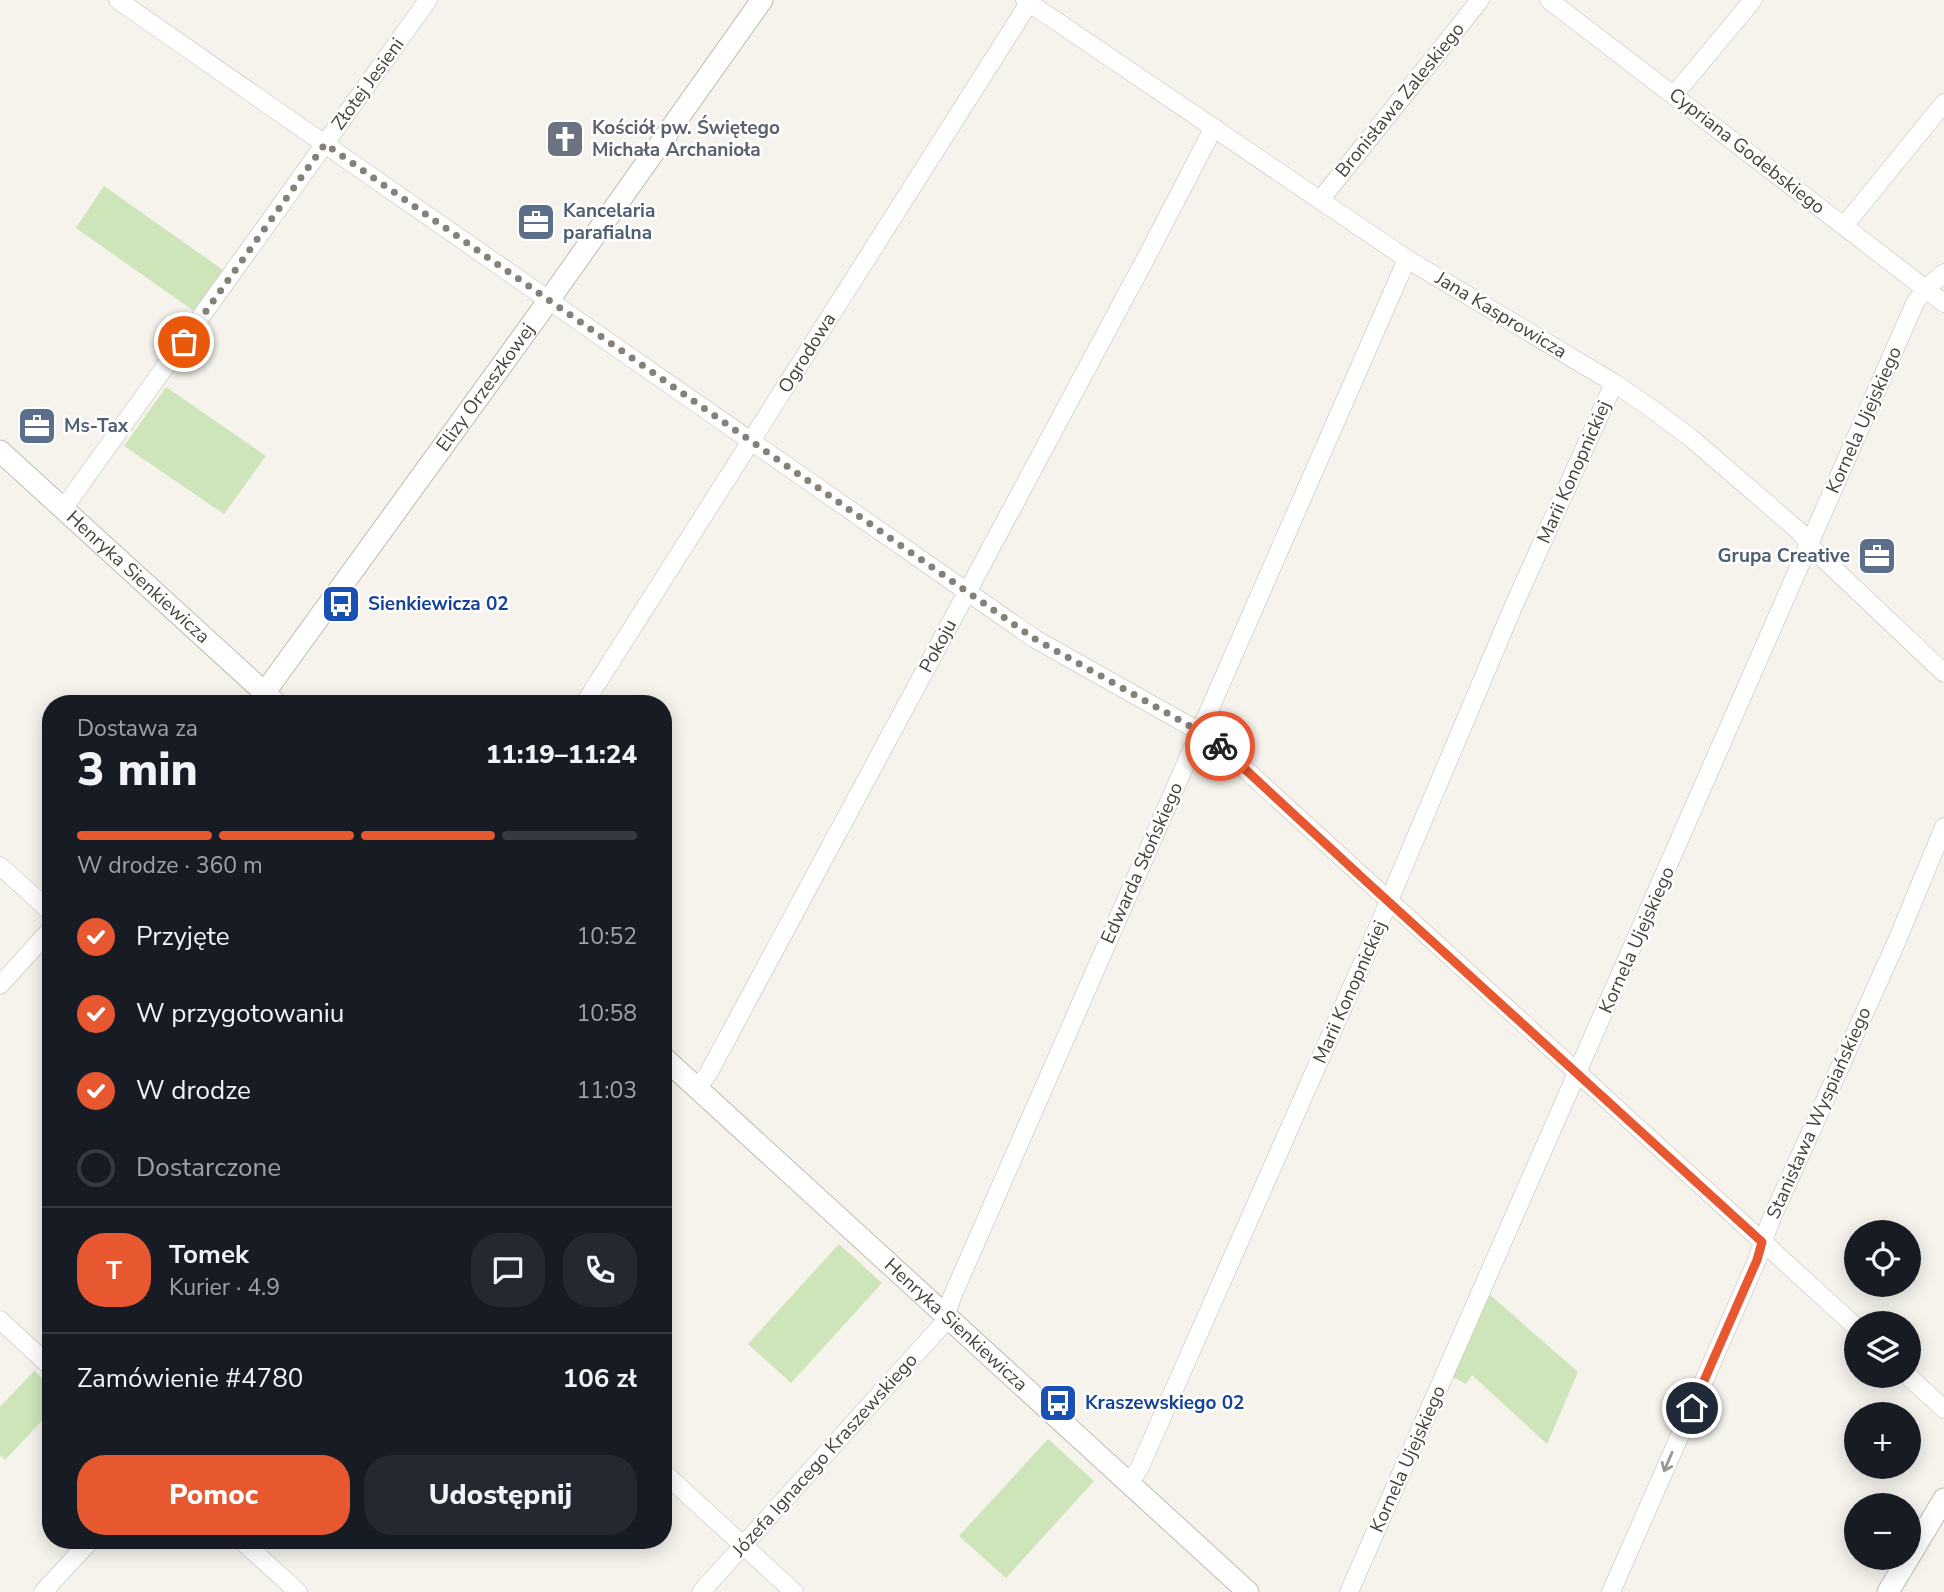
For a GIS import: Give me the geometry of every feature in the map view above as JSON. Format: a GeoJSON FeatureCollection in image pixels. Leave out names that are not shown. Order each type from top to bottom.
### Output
{"type":"FeatureCollection","features":[{"type":"Feature","properties":{"kind":"street"},"geometry":{"type":"LineString","coordinates":[[118,0],[1046,646],[1199,731],[1224,749],[1844,1316]]}},
{"type":"Feature","properties":{"kind":"street","name":"Złotej Jesieni"},"geometry":{"type":"LineString","coordinates":[[64,509],[428,0]]}},
{"type":"Feature","properties":{"kind":"street","name":"Elizy Orzeszkowej"},"geometry":{"type":"LineString","coordinates":[[270,695],[762,0]]}},
{"type":"Feature","properties":{"kind":"street","name":"Bronisława Zaleskiego"},"geometry":{"type":"LineString","coordinates":[[1321,199],[1480,0]]}},
{"type":"Feature","properties":{"kind":"street","name":"Cypriana Godebskiego"},"geometry":{"type":"LineString","coordinates":[[1549,0],[1944,303]]}},
{"type":"Feature","properties":{"kind":"street"},"geometry":{"type":"LineString","coordinates":[[1674,95],[1753,0]]}},
{"type":"Feature","properties":{"kind":"street","name":"Jana Kasprowicza"},"geometry":{"type":"LineString","coordinates":[[1027,2],[1407,259],[1615,383],[1652,408],[1691,438],[1800,533],[1810,546],[1944,673]]}},
{"type":"Feature","properties":{"kind":"street","name":"Ogrodowa"},"geometry":{"type":"LineString","coordinates":[[590,695],[1027,2]]}},
{"type":"Feature","properties":{"kind":"street"},"geometry":{"type":"LineString","coordinates":[[1844,226],[1944,103]]}},
{"type":"Feature","properties":{"kind":"street","name":"Pokoju"},"geometry":{"type":"LineString","coordinates":[[697,1088],[708,1074],[1214,127]]}},
{"type":"Feature","properties":{"kind":"street","name":"Edwarda Słońskiego"},"geometry":{"type":"LineString","coordinates":[[946,1315],[1407,259]]}},
{"type":"Feature","properties":{"kind":"street","name":"Kornela Ujejskiego"},"geometry":{"type":"LineString","coordinates":[[1349,1592],[1915,303],[1944,273]]}},
{"type":"Feature","properties":{"kind":"street","name":"Marii Konopnickiej"},"geometry":{"type":"LineString","coordinates":[[1129,1483],[1139,1469],[1389,901],[1514,604],[1615,383]]}},
{"type":"Feature","properties":{"kind":"street","name":"Henryka Sienkiewicza"},"geometry":{"type":"LineString","coordinates":[[0,451],[261,695]]}},
{"type":"Feature","properties":{"kind":"street","name":"Stanisława Wyspiańskiego"},"geometry":{"type":"LineString","coordinates":[[1611,1592],[1757,1260],[1762,1242],[1896,943],[1944,827]]}},
{"type":"Feature","properties":{"kind":"street"},"geometry":{"type":"LineString","coordinates":[[0,866],[42,904]]}},
{"type":"Feature","properties":{"kind":"street"},"geometry":{"type":"LineString","coordinates":[[0,985],[42,939]]}},
{"type":"Feature","properties":{"kind":"street","name":"Henryka Sienkiewicza"},"geometry":{"type":"LineString","coordinates":[[672,1065],[1248,1592]]}},
{"type":"Feature","properties":{"kind":"street","name":"Józefa Ignacego Kraszewskiego"},"geometry":{"type":"LineString","coordinates":[[701,1592],[935,1333],[946,1315]]}},
{"type":"Feature","properties":{"kind":"street"},"geometry":{"type":"LineString","coordinates":[[0,1320],[42,1359]]}},
{"type":"Feature","properties":{"kind":"street"},"geometry":{"type":"LineString","coordinates":[[1921,1388],[1944,1409]]}},
{"type":"Feature","properties":{"kind":"street"},"geometry":{"type":"LineString","coordinates":[[672,1480],[794,1592]]}},
{"type":"Feature","properties":{"kind":"street"},"geometry":{"type":"LineString","coordinates":[[1888,1592],[1944,1499]]}},
{"type":"Feature","properties":{"kind":"street"},"geometry":{"type":"LineString","coordinates":[[43,1592],[84,1549]]}},
{"type":"Feature","properties":{"kind":"street"},"geometry":{"type":"LineString","coordinates":[[251,1549],[298,1592]]}},
{"type":"Feature","properties":{"kind":"green space"},"geometry":{"type":"Polygon","coordinates":[[[104,186],[223,270],[194,311],[76,228],[104,186]]]}},
{"type":"Feature","properties":{"kind":"green space"},"geometry":{"type":"Polygon","coordinates":[[[166,387],[266,456],[224,514],[124,446],[166,387]]]}},
{"type":"Feature","properties":{"kind":"green space"},"geometry":{"type":"Polygon","coordinates":[[[839,1244],[882,1283],[791,1383],[748,1344],[839,1244]]]}},
{"type":"Feature","properties":{"kind":"green space"},"geometry":{"type":"Polygon","coordinates":[[[1489,1294],[1578,1372],[1547,1444],[1472,1375],[1466,1384],[1454,1378],[1489,1294]]]}},
{"type":"Feature","properties":{"kind":"green space"},"geometry":{"type":"Polygon","coordinates":[[[34,1371],[42,1378],[42,1421],[5,1460],[0,1455],[0,1407],[34,1371]]]}},
{"type":"Feature","properties":{"kind":"green space"},"geometry":{"type":"Polygon","coordinates":[[[1048,1439],[1094,1481],[1006,1578],[959,1536],[1048,1439]]]}},
{"type":"Feature","properties":{"kind":"way so far"},"geometry":{"type":"LineString","coordinates":[[184,342],[325,144],[1035,639],[1199,731],[1220,746]]}},
{"type":"Feature","properties":{"kind":"place","name":"Kościół pw. Świętego Michała Archanioła"},"geometry":{"type":"Point","coordinates":[565,139]}},
{"type":"Feature","properties":{"kind":"place","name":"Kancelaria parafialna"},"geometry":{"type":"Point","coordinates":[536,222]}},
{"type":"Feature","properties":{"kind":"place","name":"Ms-Tax"},"geometry":{"type":"Point","coordinates":[37,426]}},
{"type":"Feature","properties":{"kind":"place","name":"Grupa Creative"},"geometry":{"type":"Point","coordinates":[1877,556]}},
{"type":"Feature","properties":{"kind":"place","name":"Sienkiewicza 02"},"geometry":{"type":"Point","coordinates":[341,604]}},
{"type":"Feature","properties":{"kind":"place","name":"Kraszewskiego 02"},"geometry":{"type":"Point","coordinates":[1058,1403]}},
{"type":"Feature","properties":{"kind":"route"},"geometry":{"type":"LineString","coordinates":[[1220,746],[1762,1242],[1757,1260],[1692,1408]]}}]}
